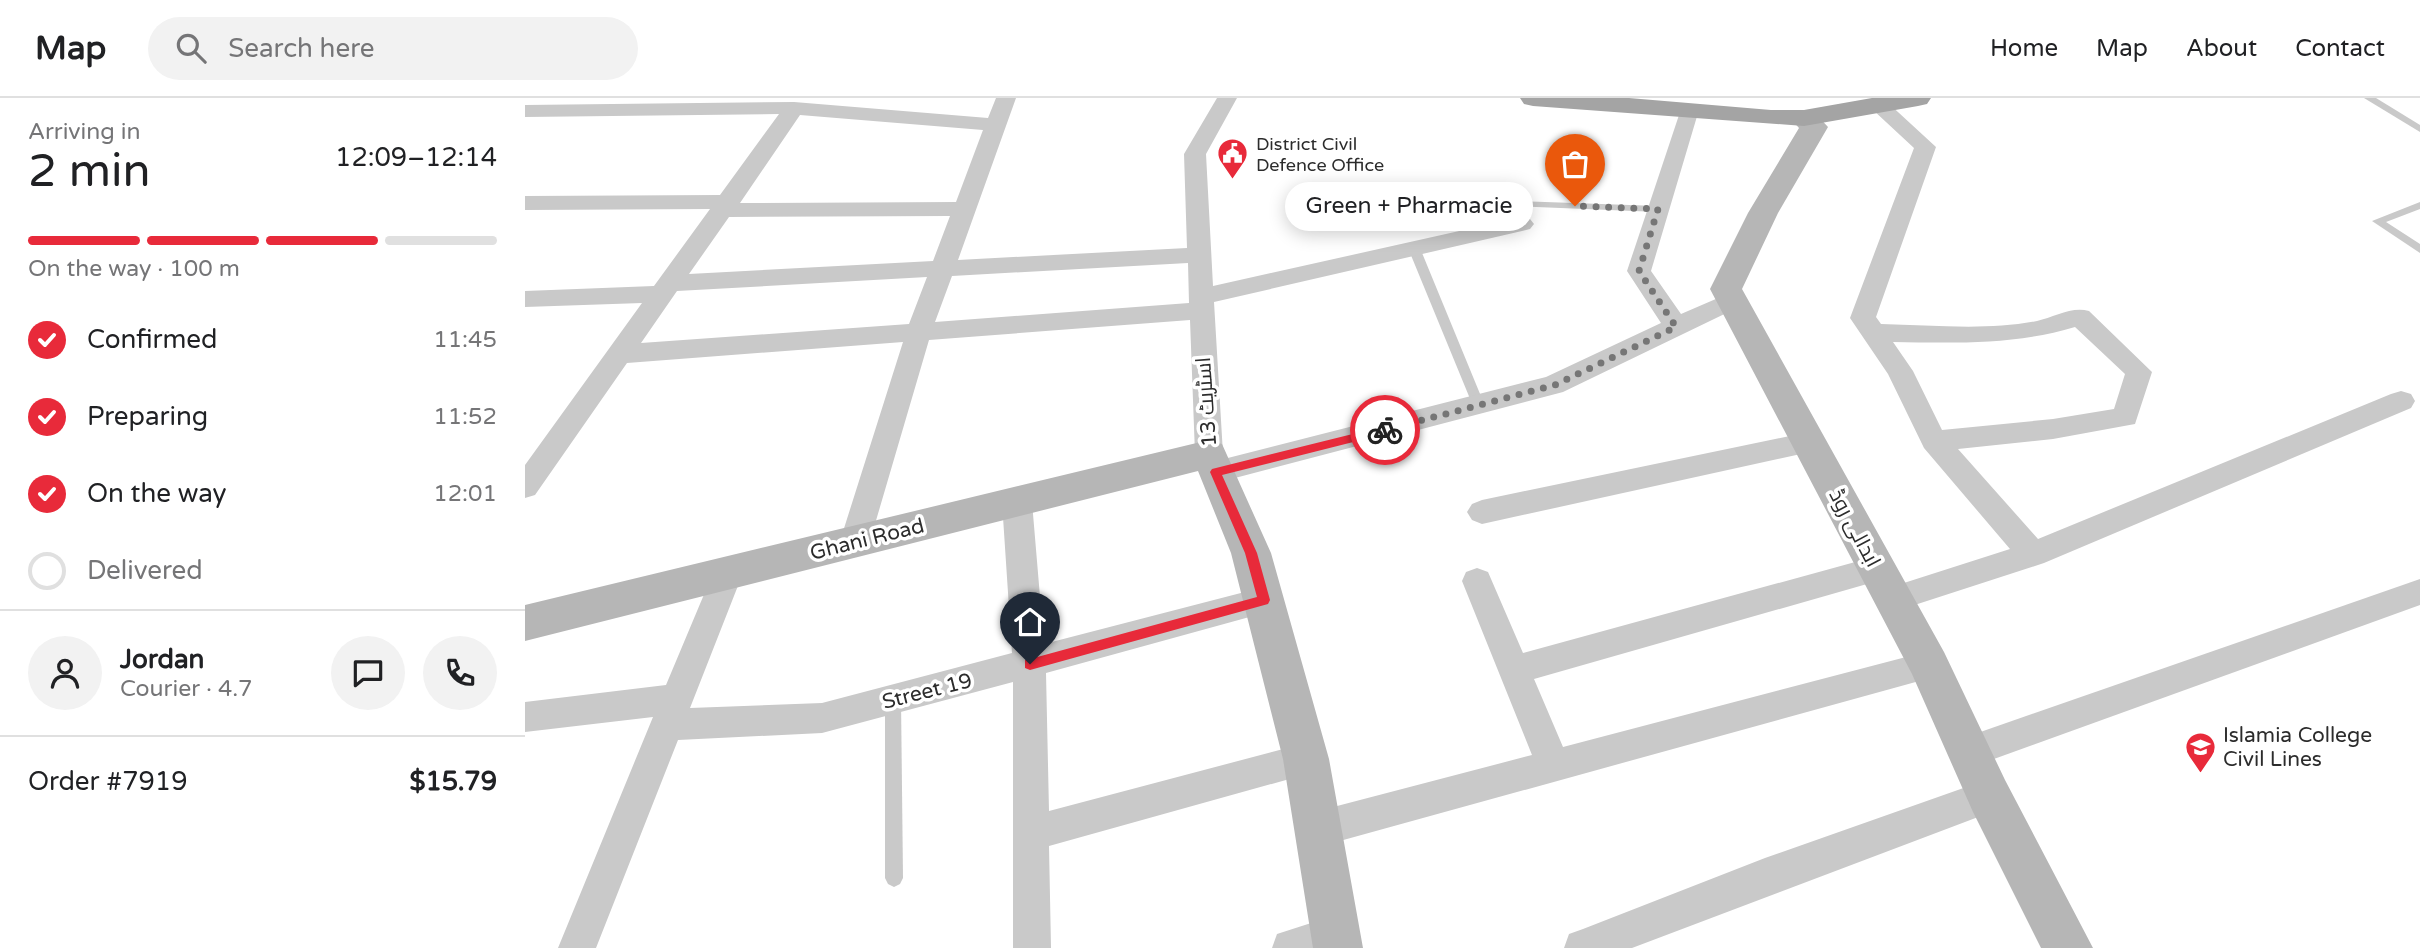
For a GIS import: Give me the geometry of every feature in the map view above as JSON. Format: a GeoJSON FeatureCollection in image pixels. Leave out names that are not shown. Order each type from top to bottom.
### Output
{"type":"FeatureCollection","features":[{"type":"Feature","properties":{"kind":"main road"},"geometry":{"type":"LineString","coordinates":[[1533,98],[1688,113],[1879,105],[1918,98]]}},
{"type":"Feature","properties":{"kind":"main road"},"geometry":{"type":"LineString","coordinates":[[1713,98],[1804,108]]}},
{"type":"Feature","properties":{"kind":"street"},"geometry":{"type":"LineString","coordinates":[[855,541],[918,334],[993,125],[1006,98]]}},
{"type":"Feature","properties":{"kind":"street","name":"اسٹریٹ 13"},"geometry":{"type":"LineString","coordinates":[[1227,98],[1195,153],[1200,304],[1212,463],[1251,553],[1306,759],[1337,941]]}},
{"type":"Feature","properties":{"kind":"street"},"geometry":{"type":"LineString","coordinates":[[1879,105],[1925,147],[1863,318],[1900,371],[1934,441],[2033,554]]}},
{"type":"Feature","properties":{"kind":"street"},"geometry":{"type":"LineString","coordinates":[[525,111],[794,108],[993,125]]}},
{"type":"Feature","properties":{"kind":"street"},"geometry":{"type":"LineString","coordinates":[[529,477],[668,289],[794,108]]}},
{"type":"Feature","properties":{"kind":"street"},"geometry":{"type":"LineString","coordinates":[[1212,463],[1479,406],[1555,385],[1732,300],[1726,289],[1763,213],[1814,127],[1804,108]]}},
{"type":"Feature","properties":{"kind":"street"},"geometry":{"type":"LineString","coordinates":[[1676,327],[1639,271],[1688,113]]}},
{"type":"Feature","properties":{"kind":"street"},"geometry":{"type":"LineString","coordinates":[[525,203],[964,209]]}},
{"type":"Feature","properties":{"kind":"street"},"geometry":{"type":"LineString","coordinates":[[621,354],[918,334],[1200,304],[1414,248],[1520,214]]}},
{"type":"Feature","properties":{"kind":"street"},"geometry":{"type":"LineString","coordinates":[[525,299],[942,266],[1198,255]]}},
{"type":"Feature","properties":{"kind":"street","name":"ابدالی روڈ"},"geometry":{"type":"LineString","coordinates":[[1732,300],[1929,665],[1989,796],[2068,948]]}},
{"type":"Feature","properties":{"kind":"street"},"geometry":{"type":"LineString","coordinates":[[1874,333],[1979,334],[2036,330],[2080,317],[2139,372],[2125,417],[2053,429],[1934,441]]}},
{"type":"Feature","properties":{"kind":"street"},"geometry":{"type":"LineString","coordinates":[[1514,670],[1885,584],[2033,554],[2401,401]]}},
{"type":"Feature","properties":{"kind":"street"},"geometry":{"type":"LineString","coordinates":[[1482,512],[1809,443]]}},
{"type":"Feature","properties":{"kind":"street","name":"Ghani Road"},"geometry":{"type":"LineString","coordinates":[[525,623],[1017,502],[1212,463]]}},
{"type":"Feature","properties":{"kind":"street"},"geometry":{"type":"LineString","coordinates":[[1017,502],[1030,664],[1033,948]]}},
{"type":"Feature","properties":{"kind":"street"},"geometry":{"type":"LineString","coordinates":[[577,948],[728,573]]}},
{"type":"Feature","properties":{"kind":"street"},"geometry":{"type":"LineString","coordinates":[[1477,580],[1553,765]]}},
{"type":"Feature","properties":{"kind":"street"},"geometry":{"type":"LineString","coordinates":[[1969,752],[2420,592]]}},
{"type":"Feature","properties":{"kind":"street","name":"Street 19"},"geometry":{"type":"LineString","coordinates":[[525,717],[672,712],[822,718],[1263,600]]}},
{"type":"Feature","properties":{"kind":"street"},"geometry":{"type":"LineString","coordinates":[[1318,830],[1929,665]]}},
{"type":"Feature","properties":{"kind":"street"},"geometry":{"type":"LineString","coordinates":[[1031,833],[1306,759]]}},
{"type":"Feature","properties":{"kind":"street"},"geometry":{"type":"LineString","coordinates":[[1583,948],[1765,877],[1989,796]]}},
{"type":"Feature","properties":{"kind":"street"},"geometry":{"type":"LineString","coordinates":[[1291,948],[1337,941]]}},
{"type":"Feature","properties":{"kind":"lane"},"geometry":{"type":"LineString","coordinates":[[2369,98],[2420,129]]}},
{"type":"Feature","properties":{"kind":"lane"},"geometry":{"type":"LineString","coordinates":[[2420,205],[2377,221],[2420,249]]}},
{"type":"Feature","properties":{"kind":"lane"},"geometry":{"type":"LineString","coordinates":[[1520,214],[1658,209]]}},
{"type":"Feature","properties":{"kind":"lane"},"geometry":{"type":"LineString","coordinates":[[1414,248],[1479,406]]}},
{"type":"Feature","properties":{"kind":"lane"},"geometry":{"type":"LineString","coordinates":[[893,699],[894,878]]}},
{"type":"Feature","properties":{"kind":"way so far"},"geometry":{"type":"LineString","coordinates":[[1385,430],[1555,385],[1676,327],[1639,271],[1658,209],[1575,206]]}},
{"type":"Feature","properties":{"kind":"place","name":"District Civil Defence Office"},"geometry":{"type":"Point","coordinates":[1233,181]}},
{"type":"Feature","properties":{"kind":"place","name":"Green + Pharmacie"},"geometry":{"type":"Point","coordinates":[1575,206]}},
{"type":"Feature","properties":{"kind":"place","name":"Islamia College Civil Lines"},"geometry":{"type":"Point","coordinates":[2200,774]}},
{"type":"Feature","properties":{"kind":"route"},"geometry":{"type":"LineString","coordinates":[[1030,664],[1263,600],[1251,553],[1216,472],[1385,430]]}}]}
